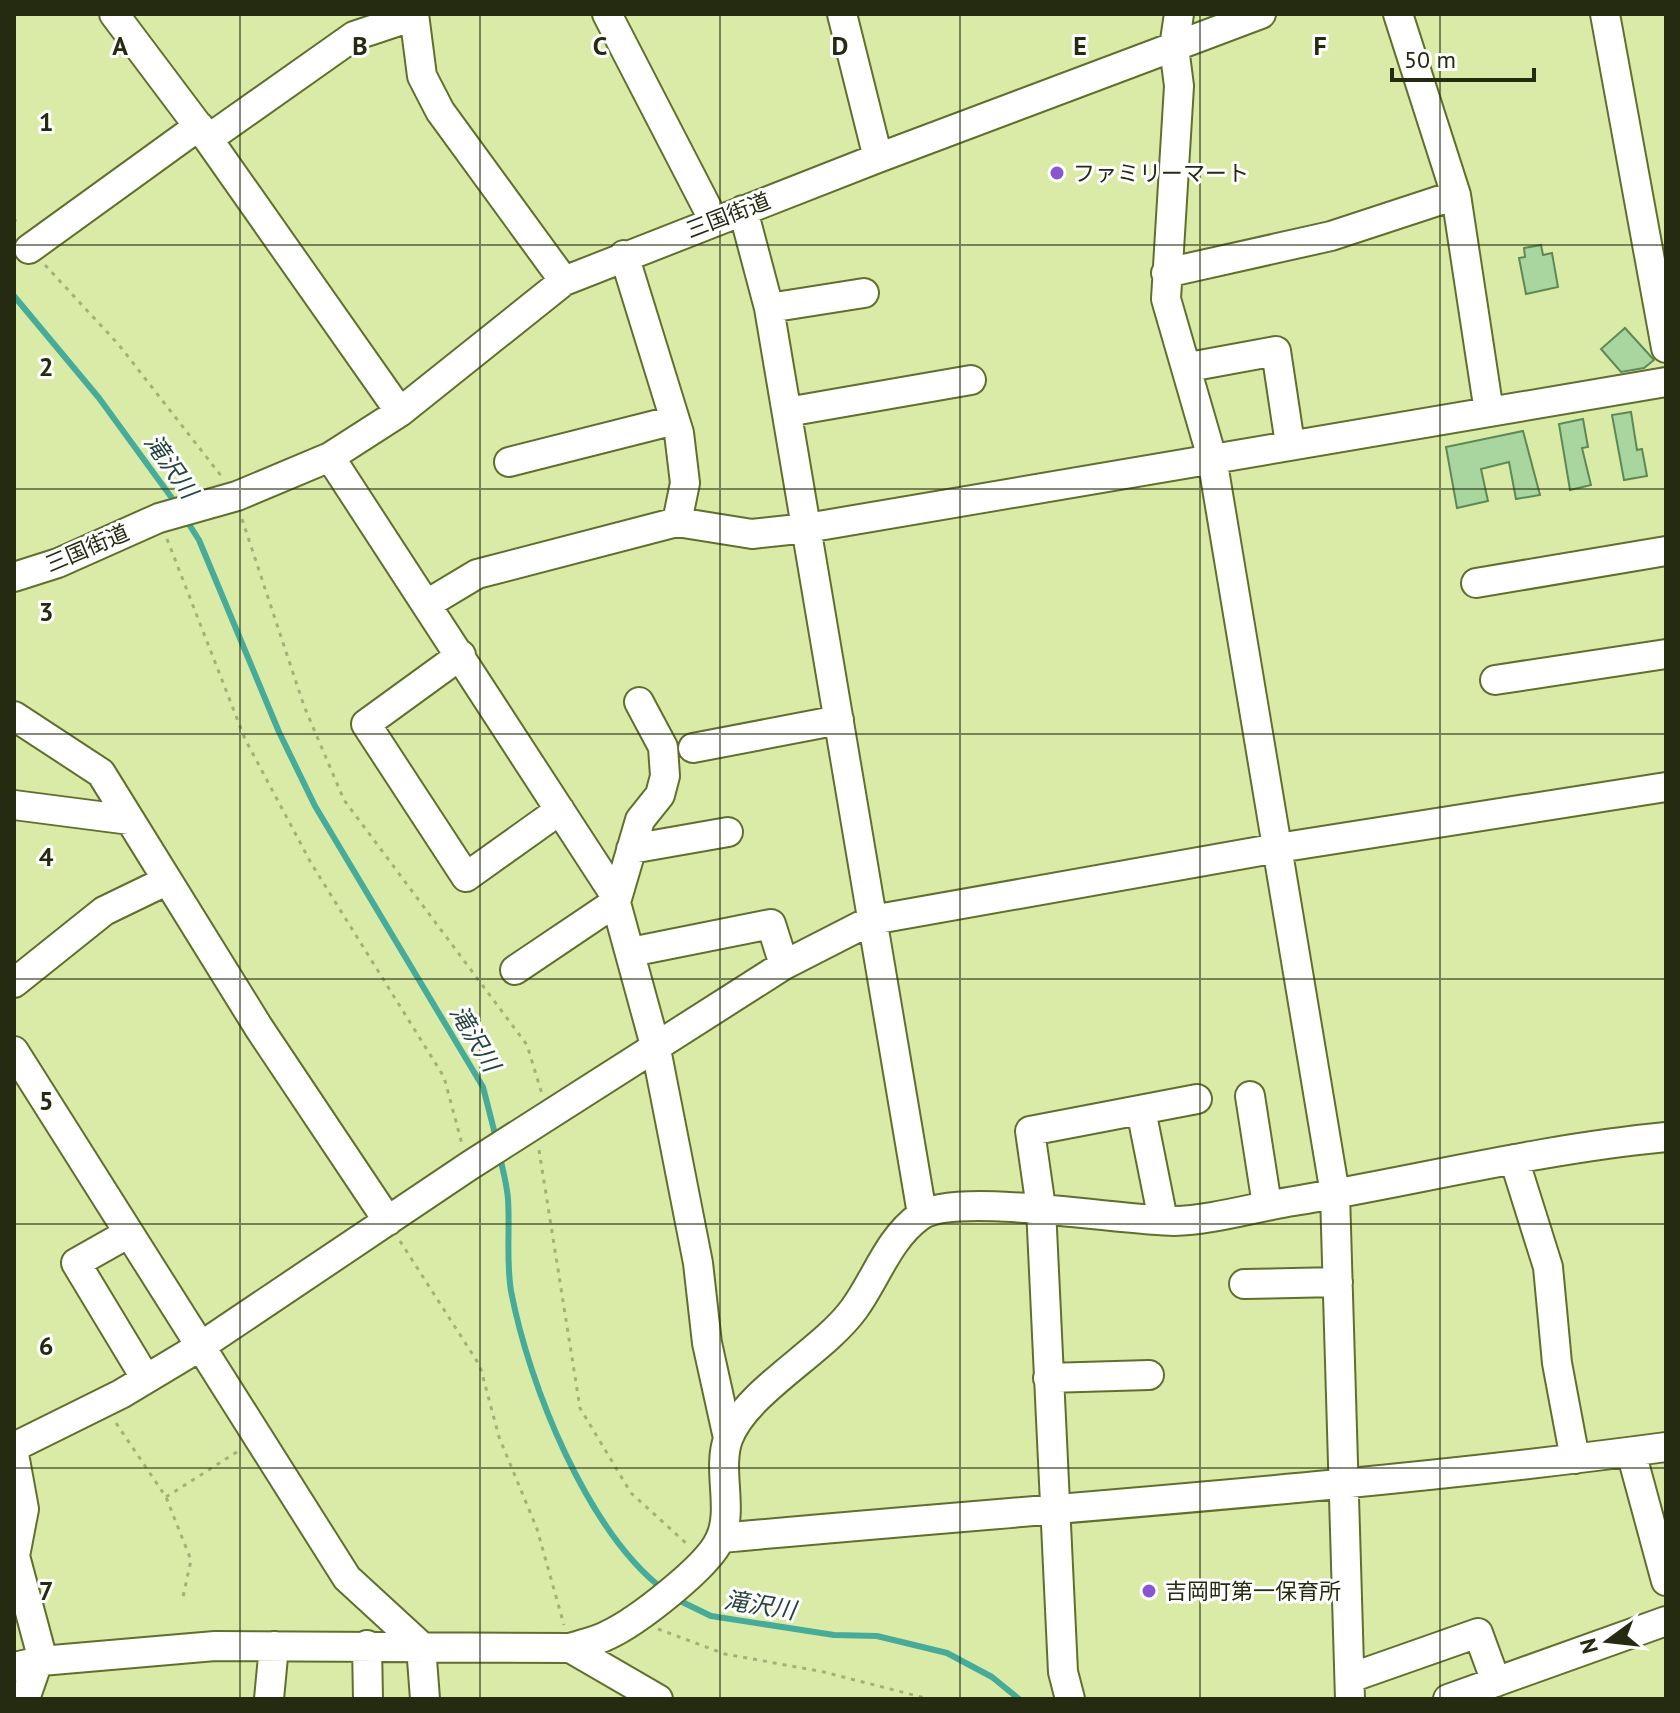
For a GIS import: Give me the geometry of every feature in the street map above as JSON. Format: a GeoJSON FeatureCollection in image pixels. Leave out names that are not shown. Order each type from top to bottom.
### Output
{"type":"FeatureCollection","features":[{"type":"Feature","properties":{"kind":"street"},"geometry":{"type":"LineString","coordinates":[[114,14],[203,132],[400,412]]}},
{"type":"Feature","properties":{"kind":"street"},"geometry":{"type":"LineString","coordinates":[[607,14],[714,221]]}},
{"type":"Feature","properties":{"kind":"street"},"geometry":{"type":"LineString","coordinates":[[842,14],[878,158]]}},
{"type":"Feature","properties":{"kind":"street"},"geometry":{"type":"LineString","coordinates":[[1179,14],[1174,47],[1179,86],[1166,299],[1189,367],[1212,458],[1335,1194],[1350,1688],[1478,1633],[1496,1682]]}},
{"type":"Feature","properties":{"kind":"street","name":"三国街道"},"geometry":{"type":"LineString","coordinates":[[14,577],[58,563],[159,518],[237,496],[330,457],[400,412],[564,281],[624,255],[1261,14]]}},
{"type":"Feature","properties":{"kind":"street"},"geometry":{"type":"LineString","coordinates":[[1398,14],[1456,195],[1489,412]]}},
{"type":"Feature","properties":{"kind":"street"},"geometry":{"type":"LineString","coordinates":[[1605,14],[1666,348]]}},
{"type":"Feature","properties":{"kind":"street"},"geometry":{"type":"LineString","coordinates":[[29,249],[203,132],[354,36],[414,15],[422,76],[440,111],[564,281]]}},
{"type":"Feature","properties":{"kind":"street"},"geometry":{"type":"LineString","coordinates":[[1166,273],[1331,236],[1456,195]]}},
{"type":"Feature","properties":{"kind":"street"},"geometry":{"type":"LineString","coordinates":[[743,210],[769,308],[922,1214]]}},
{"type":"Feature","properties":{"kind":"street"},"geometry":{"type":"LineString","coordinates":[[624,255],[675,420],[685,483],[677,522]]}},
{"type":"Feature","properties":{"kind":"street"},"geometry":{"type":"LineString","coordinates":[[769,308],[864,293]]}},
{"type":"Feature","properties":{"kind":"street"},"geometry":{"type":"LineString","coordinates":[[1189,367],[1276,351],[1290,444]]}},
{"type":"Feature","properties":{"kind":"street"},"geometry":{"type":"LineString","coordinates":[[787,412],[971,380]]}},
{"type":"Feature","properties":{"kind":"street"},"geometry":{"type":"LineString","coordinates":[[427,604],[477,574],[677,522],[752,534],[807,528],[1666,382]]}},
{"type":"Feature","properties":{"kind":"street"},"geometry":{"type":"LineString","coordinates":[[509,462],[675,420]]}},
{"type":"Feature","properties":{"kind":"street"},"geometry":{"type":"LineString","coordinates":[[330,457],[461,655],[616,902],[656,1049],[698,1263],[709,1357],[728,1438],[713,1549]]}},
{"type":"Feature","properties":{"kind":"street"},"geometry":{"type":"LineString","coordinates":[[1476,583],[1666,551]]}},
{"type":"Feature","properties":{"kind":"street"},"geometry":{"type":"LineString","coordinates":[[1495,680],[1666,654]]}},
{"type":"Feature","properties":{"kind":"street"},"geometry":{"type":"LineString","coordinates":[[461,655],[366,724],[466,877],[560,810]]}},
{"type":"Feature","properties":{"kind":"street"},"geometry":{"type":"LineString","coordinates":[[515,970],[616,902],[640,820],[660,795],[665,776],[663,747],[639,702]]}},
{"type":"Feature","properties":{"kind":"street"},"geometry":{"type":"LineString","coordinates":[[14,716],[101,773],[166,881],[388,1221]]}},
{"type":"Feature","properties":{"kind":"street"},"geometry":{"type":"LineString","coordinates":[[693,748],[839,720]]}},
{"type":"Feature","properties":{"kind":"street"},"geometry":{"type":"LineString","coordinates":[[14,1447],[103,1403],[201,1346],[469,1166],[784,965],[872,920],[1278,848],[1666,787]]}},
{"type":"Feature","properties":{"kind":"street"},"geometry":{"type":"LineString","coordinates":[[14,805],[130,820]]}},
{"type":"Feature","properties":{"kind":"street"},"geometry":{"type":"LineString","coordinates":[[631,849],[728,832]]}},
{"type":"Feature","properties":{"kind":"street"},"geometry":{"type":"LineString","coordinates":[[14,983],[104,911],[166,881]]}},
{"type":"Feature","properties":{"kind":"street"},"geometry":{"type":"LineString","coordinates":[[631,952],[771,924],[784,965]]}},
{"type":"Feature","properties":{"kind":"street"},"geometry":{"type":"LineString","coordinates":[[14,1051],[347,1578],[421,1646],[425,1699]]}},
{"type":"Feature","properties":{"kind":"street"},"geometry":{"type":"LineString","coordinates":[[1250,1096],[1267,1205]]}},
{"type":"Feature","properties":{"kind":"street"},"geometry":{"type":"LineString","coordinates":[[1070,1699],[1063,1672],[1041,1208],[1030,1131],[1197,1099]]}},
{"type":"Feature","properties":{"kind":"street"},"geometry":{"type":"LineString","coordinates":[[1141,1110],[1163,1220]]}},
{"type":"Feature","properties":{"kind":"street"},"geometry":{"type":"LineString","coordinates":[[728,1438],[752,1405],[840,1327],[855,1308],[890,1248],[922,1214],[945,1208],[1041,1208],[1078,1214],[1177,1221],[1569,1148],[1666,1137]]}},
{"type":"Feature","properties":{"kind":"street"},"geometry":{"type":"LineString","coordinates":[[1514,1159],[1548,1267],[1557,1363],[1575,1459]]}},
{"type":"Feature","properties":{"kind":"street"},"geometry":{"type":"LineString","coordinates":[[129,1233],[76,1263],[146,1379]]}},
{"type":"Feature","properties":{"kind":"street"},"geometry":{"type":"LineString","coordinates":[[1244,1284],[1338,1282]]}},
{"type":"Feature","properties":{"kind":"street"},"geometry":{"type":"LineString","coordinates":[[1048,1378],[1149,1375]]}},
{"type":"Feature","properties":{"kind":"street"},"geometry":{"type":"LineString","coordinates":[[27,1664],[215,1646],[570,1648],[607,1636],[641,1615],[713,1549],[1054,1507],[1344,1486],[1666,1447]]}},
{"type":"Feature","properties":{"kind":"street"},"geometry":{"type":"LineString","coordinates":[[1631,1452],[1666,1581]]}},
{"type":"Feature","properties":{"kind":"street"},"geometry":{"type":"LineString","coordinates":[[14,1454],[24,1509],[15,1556],[27,1664],[25,1699]]}},
{"type":"Feature","properties":{"kind":"street"},"geometry":{"type":"LineString","coordinates":[[1448,1699],[1666,1621]]}},
{"type":"Feature","properties":{"kind":"street"},"geometry":{"type":"LineString","coordinates":[[367,1645],[368,1699]]}},
{"type":"Feature","properties":{"kind":"street"},"geometry":{"type":"LineString","coordinates":[[269,1699],[274,1646]]}},
{"type":"Feature","properties":{"kind":"street"},"geometry":{"type":"LineString","coordinates":[[570,1648],[658,1699]]}},
{"type":"Feature","properties":{"kind":"path"},"geometry":{"type":"LineString","coordinates":[[14,218],[29,249],[119,345],[237,496],[247,539],[304,706],[344,800],[527,1045],[542,1121],[580,1408],[631,1493],[713,1549]]}},
{"type":"Feature","properties":{"kind":"path"},"geometry":{"type":"LineString","coordinates":[[159,518],[245,739],[311,863],[444,1077],[469,1166]]}},
{"type":"Feature","properties":{"kind":"path"},"geometry":{"type":"LineString","coordinates":[[388,1221],[480,1366],[499,1437],[537,1529],[570,1648]]}},
{"type":"Feature","properties":{"kind":"path"},"geometry":{"type":"LineString","coordinates":[[103,1403],[166,1497],[191,1560],[183,1597]]}},
{"type":"Feature","properties":{"kind":"path"},"geometry":{"type":"LineString","coordinates":[[166,1497],[259,1438]]}},
{"type":"Feature","properties":{"kind":"path"},"geometry":{"type":"LineString","coordinates":[[641,1615],[662,1632],[725,1654],[824,1672],[929,1699]]}},
{"type":"Feature","properties":{"kind":"building"},"geometry":{"type":"Polygon","coordinates":[[[1541,245],[1543,255],[1552,253],[1558,287],[1526,294],[1519,258],[1525,257],[1524,248],[1541,245]]]}},
{"type":"Feature","properties":{"kind":"building"},"geometry":{"type":"Polygon","coordinates":[[[1625,328],[1654,360],[1644,368],[1621,372],[1601,349],[1625,328]]]}},
{"type":"Feature","properties":{"kind":"building"},"geometry":{"type":"Polygon","coordinates":[[[1631,412],[1637,450],[1642,449],[1647,476],[1624,480],[1612,415],[1631,412]]]}},
{"type":"Feature","properties":{"kind":"building"},"geometry":{"type":"Polygon","coordinates":[[[1583,419],[1588,447],[1582,448],[1591,485],[1570,490],[1559,424],[1583,419]]]}},
{"type":"Feature","properties":{"kind":"building"},"geometry":{"type":"Polygon","coordinates":[[[1523,431],[1540,495],[1516,499],[1509,462],[1481,469],[1488,501],[1457,508],[1446,447],[1523,431]]]}},
{"type":"Feature","properties":{"kind":"waterway","name":"滝沢川"},"geometry":{"type":"LineString","coordinates":[[14,296],[99,398],[177,505]]}},
{"type":"Feature","properties":{"kind":"waterway","name":"滝沢川"},"geometry":{"type":"LineString","coordinates":[[185,518],[199,540],[279,732],[315,806],[483,1087],[496,1138]]}},
{"type":"Feature","properties":{"kind":"waterway","name":"滝沢川"},"geometry":{"type":"LineString","coordinates":[[500,1157],[508,1199],[511,1291],[547,1411],[565,1454],[610,1532],[636,1564],[664,1590]]}},
{"type":"Feature","properties":{"kind":"waterway","name":"滝沢川"},"geometry":{"type":"LineString","coordinates":[[676,1599],[711,1616],[834,1635],[877,1636],[947,1653],[992,1677],[1019,1699]]}},
{"type":"Feature","properties":{"kind":"place","name":"ファミリーマート"},"geometry":{"type":"Point","coordinates":[1057,173]}},
{"type":"Feature","properties":{"kind":"place","name":"吉岡町第一保育所"},"geometry":{"type":"Point","coordinates":[1149,1591]}}]}
